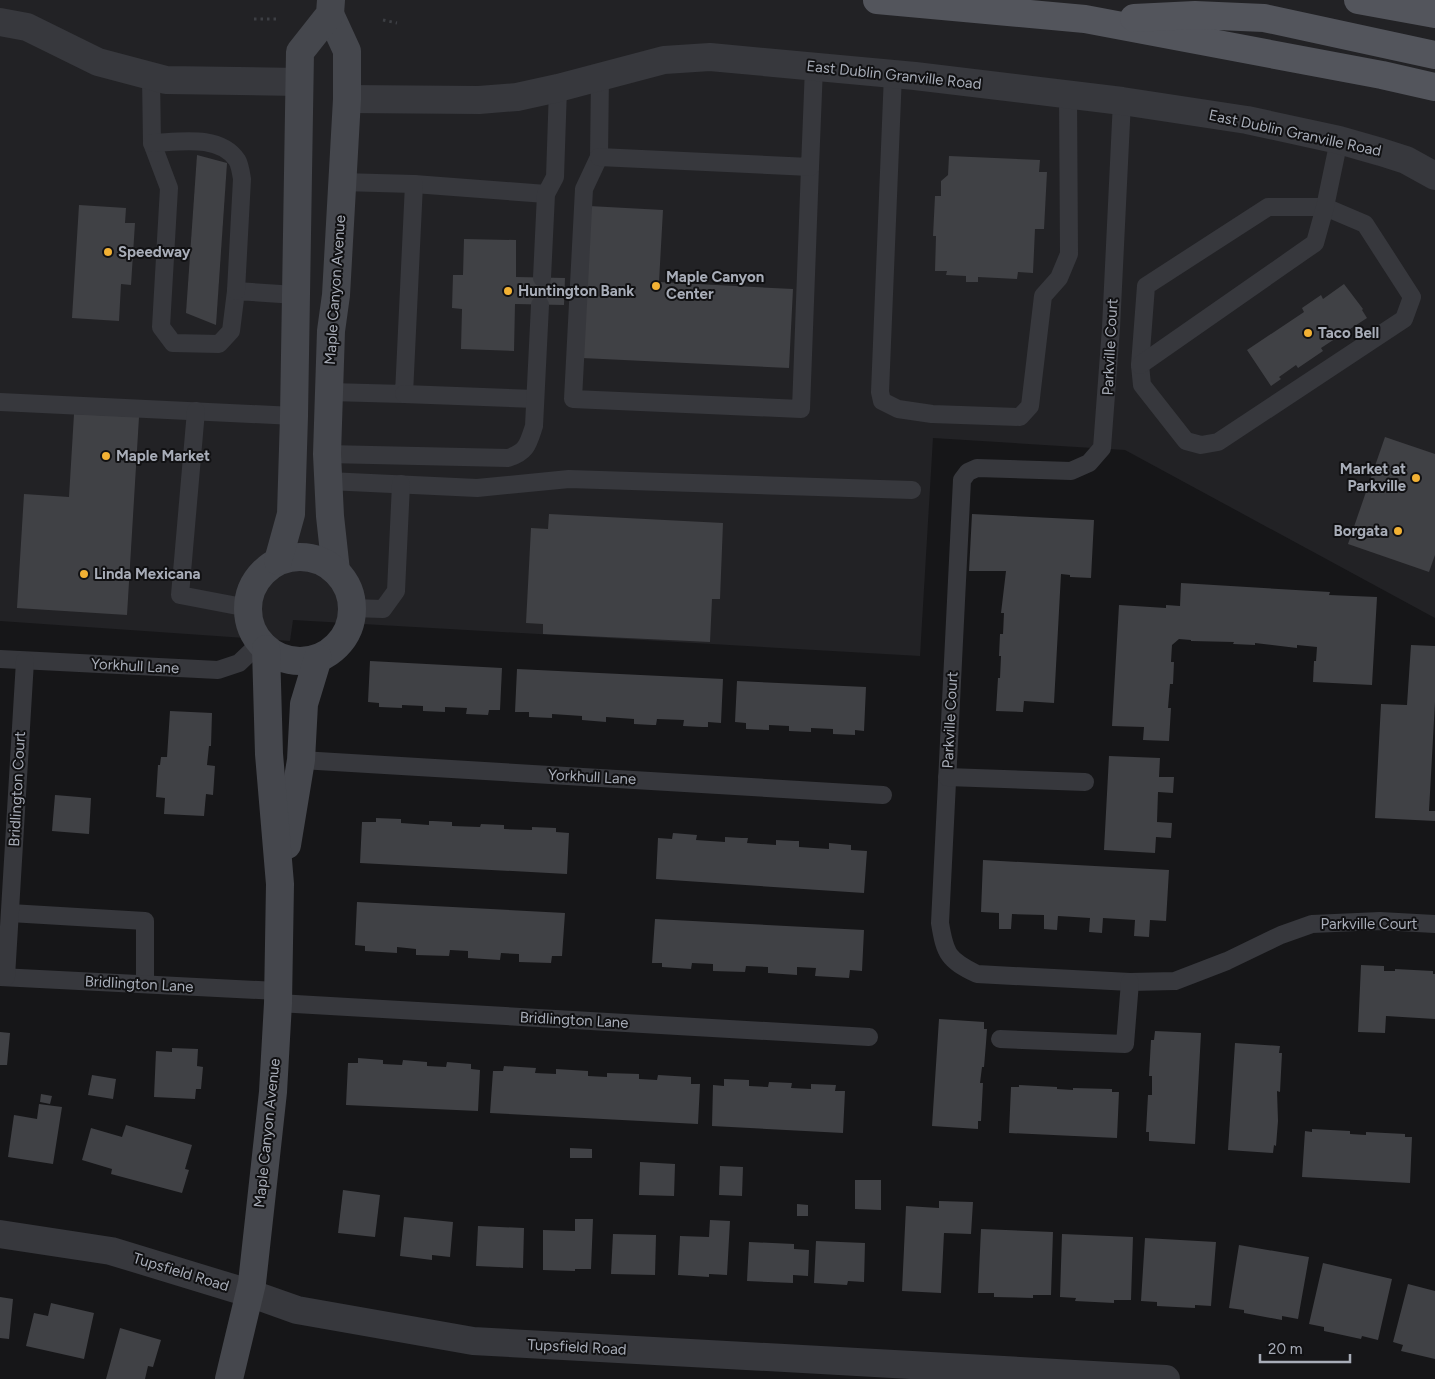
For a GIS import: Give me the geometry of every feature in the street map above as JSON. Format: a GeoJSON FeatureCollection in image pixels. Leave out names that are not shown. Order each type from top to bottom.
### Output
{"type":"FeatureCollection","features":[{"type":"Feature","properties":{"kind":"main road"},"geometry":{"type":"LineString","coordinates":[[877,0],[1085,19],[1382,75],[1435,87]]}},
{"type":"Feature","properties":{"kind":"main road"},"geometry":{"type":"LineString","coordinates":[[1358,0],[1435,14]]}},
{"type":"Feature","properties":{"kind":"main road"},"geometry":{"type":"LineString","coordinates":[[1085,19],[1196,15],[1264,18],[1435,55]]}},
{"type":"Feature","properties":{"kind":"street","name":"Maple Canyon Avenue"},"geometry":{"type":"LineString","coordinates":[[278,561],[291,514],[300,52],[330,7]]}},
{"type":"Feature","properties":{"kind":"street","name":"Maple Canyon Avenue"},"geometry":{"type":"LineString","coordinates":[[330,7],[347,51],[347,99],[336,295],[331,331],[327,454],[336,571]]}},
{"type":"Feature","properties":{"kind":"street"},"geometry":{"type":"LineString","coordinates":[[0,22],[27,27],[98,62],[166,80],[299,82]]}},
{"type":"Feature","properties":{"kind":"street","name":"East Dublin Granville Road"},"geometry":{"type":"LineString","coordinates":[[347,99],[479,100],[517,97],[664,60],[710,57],[893,74],[1122,101],[1247,120],[1339,140],[1406,160],[1435,176]]}},
{"type":"Feature","properties":{"kind":"street"},"geometry":{"type":"LineString","coordinates":[[293,557],[308,557],[323,562],[336,571],[350,594],[352,608],[350,624],[343,638],[332,650],[318,658],[304,661],[289,660],[275,655],[263,646],[251,626],[248,608],[250,593],[256,580],[266,569],[278,561],[293,557]]}},
{"type":"Feature","properties":{"kind":"street","name":"Maple Canyon Avenue"},"geometry":{"type":"LineString","coordinates":[[229,1379],[252,1283],[274,1092],[280,884],[269,754],[263,646]]}},
{"type":"Feature","properties":{"kind":"street","name":"Maple Canyon Avenue"},"geometry":{"type":"LineString","coordinates":[[280,884],[301,760],[304,704],[318,658]]}},
{"type":"Feature","properties":{"kind":"street","name":"Tupsfield Road"},"geometry":{"type":"LineString","coordinates":[[0,1234],[111,1252],[249,1293],[297,1310],[472,1341],[1097,1377],[1153,1377],[1166,1379]]}},
{"type":"Feature","properties":{"kind":"lane"},"geometry":{"type":"LineString","coordinates":[[600,76],[599,157],[584,189],[573,399],[801,408],[814,67]]}},
{"type":"Feature","properties":{"kind":"lane"},"geometry":{"type":"LineString","coordinates":[[893,74],[880,392],[882,401],[898,409],[932,414],[1020,418],[1030,406],[1043,296],[1059,278],[1069,254],[1068,95]]}},
{"type":"Feature","properties":{"kind":"lane"},"geometry":{"type":"LineString","coordinates":[[151,76],[152,143],[169,188],[161,327],[173,344],[219,344],[231,331],[236,291],[242,179],[238,161],[225,149],[201,141],[152,143]]}},
{"type":"Feature","properties":{"kind":"lane"},"geometry":{"type":"LineString","coordinates":[[542,278],[546,194],[555,177],[558,88]]}},
{"type":"Feature","properties":{"kind":"lane","name":"Parkville Court"},"geometry":{"type":"LineString","coordinates":[[1122,101],[1111,328],[1102,448],[1090,463],[1071,470],[977,468],[968,472],[962,480],[940,923],[943,946],[957,964],[977,974],[1130,982],[1175,981],[1227,960],[1280,935],[1312,924],[1380,921],[1435,924]]}},
{"type":"Feature","properties":{"kind":"lane"},"geometry":{"type":"LineString","coordinates":[[1140,365],[1315,243],[1325,208],[1339,140]]}},
{"type":"Feature","properties":{"kind":"lane"},"geometry":{"type":"LineString","coordinates":[[599,157],[810,167]]}},
{"type":"Feature","properties":{"kind":"lane"},"geometry":{"type":"LineString","coordinates":[[341,182],[414,184],[546,194]]}},
{"type":"Feature","properties":{"kind":"lane"},"geometry":{"type":"LineString","coordinates":[[404,394],[414,184]]}},
{"type":"Feature","properties":{"kind":"lane"},"geometry":{"type":"LineString","coordinates":[[1268,208],[1325,208],[1365,224],[1412,297],[1404,319],[1218,442],[1201,445],[1186,441],[1142,385],[1140,365],[1146,286],[1268,208]]}},
{"type":"Feature","properties":{"kind":"lane"},"geometry":{"type":"LineString","coordinates":[[236,291],[296,295]]}},
{"type":"Feature","properties":{"kind":"lane"},"geometry":{"type":"LineString","coordinates":[[327,454],[508,458],[520,454],[528,444],[534,426],[540,305]]}},
{"type":"Feature","properties":{"kind":"lane"},"geometry":{"type":"LineString","coordinates":[[330,392],[535,399]]}},
{"type":"Feature","properties":{"kind":"lane"},"geometry":{"type":"LineString","coordinates":[[0,402],[294,416]]}},
{"type":"Feature","properties":{"kind":"lane"},"geometry":{"type":"LineString","coordinates":[[196,411],[180,595],[248,608]]}},
{"type":"Feature","properties":{"kind":"lane"},"geometry":{"type":"LineString","coordinates":[[328,481],[477,488],[569,478],[912,490]]}},
{"type":"Feature","properties":{"kind":"lane"},"geometry":{"type":"LineString","coordinates":[[352,608],[383,609],[396,591],[401,484]]}},
{"type":"Feature","properties":{"kind":"lane","name":"Yorkhull Lane"},"geometry":{"type":"LineString","coordinates":[[0,659],[218,670],[239,663],[263,646]]}},
{"type":"Feature","properties":{"kind":"lane","name":"Bridlington Court"},"geometry":{"type":"LineString","coordinates":[[3,977],[10,913],[25,661]]}},
{"type":"Feature","properties":{"kind":"lane","name":"Yorkhull Lane"},"geometry":{"type":"LineString","coordinates":[[301,760],[883,795]]}},
{"type":"Feature","properties":{"kind":"lane"},"geometry":{"type":"LineString","coordinates":[[947,777],[1084,782]]}},
{"type":"Feature","properties":{"kind":"lane"},"geometry":{"type":"LineString","coordinates":[[10,913],[145,921],[145,984]]}},
{"type":"Feature","properties":{"kind":"lane","name":"Bridlington Lane"},"geometry":{"type":"LineString","coordinates":[[3,977],[145,984],[277,997],[870,1037]]}},
{"type":"Feature","properties":{"kind":"lane"},"geometry":{"type":"LineString","coordinates":[[1000,1040],[1125,1044],[1130,982]]}},
{"type":"Feature","properties":{"kind":"path"},"geometry":{"type":"LineString","coordinates":[[254,19],[276,19]]}},
{"type":"Feature","properties":{"kind":"path"},"geometry":{"type":"LineString","coordinates":[[382,20],[397,23]]}},
{"type":"Feature","properties":{"kind":"shaded area"},"geometry":{"type":"Polygon","coordinates":[[[0,0],[1435,0],[1435,618],[1125,450],[933,438],[920,656],[293,620],[290,641],[0,621],[0,0]]]}},
{"type":"Feature","properties":{"kind":"building"},"geometry":{"type":"Polygon","coordinates":[[[197,155],[227,163],[216,325],[186,313],[197,155]]]}},
{"type":"Feature","properties":{"kind":"building"},"geometry":{"type":"Polygon","coordinates":[[[949,156],[1040,160],[1039,172],[1047,172],[1044,229],[1035,229],[1033,273],[1018,272],[1017,279],[978,277],[978,282],[966,282],[966,276],[946,275],[947,271],[935,271],[936,236],[933,236],[935,196],[941,196],[941,181],[948,175],[949,156]]]}},
{"type":"Feature","properties":{"kind":"building"},"geometry":{"type":"Polygon","coordinates":[[[79,205],[126,208],[125,223],[135,223],[131,285],[121,284],[119,321],[72,318],[79,205]]]}},
{"type":"Feature","properties":{"kind":"building","name":"Maple Canyon Center"},"geometry":{"type":"Polygon","coordinates":[[[589,206],[663,210],[659,282],[793,289],[789,368],[582,358],[589,206]]]}},
{"type":"Feature","properties":{"kind":"building","name":"Huntington Bank"},"geometry":{"type":"Polygon","coordinates":[[[464,239],[516,240],[516,277],[565,278],[564,305],[515,304],[514,351],[461,349],[462,309],[452,308],[453,275],[463,275],[464,239]]]}},
{"type":"Feature","properties":{"kind":"building","name":"Taco Bell"},"geometry":{"type":"Polygon","coordinates":[[[1344,284],[1363,309],[1367,318],[1321,348],[1323,351],[1298,368],[1296,365],[1279,377],[1281,379],[1271,386],[1247,350],[1304,312],[1302,308],[1321,295],[1323,299],[1344,284]]]}},
{"type":"Feature","properties":{"kind":"building"},"geometry":{"type":"Polygon","coordinates":[[[74,414],[139,417],[127,615],[17,608],[24,494],[69,497],[74,414]]]}},
{"type":"Feature","properties":{"kind":"building"},"geometry":{"type":"Polygon","coordinates":[[[1385,437],[1435,454],[1435,555],[1429,572],[1348,544],[1385,437]]]}},
{"type":"Feature","properties":{"kind":"building"},"geometry":{"type":"Polygon","coordinates":[[[549,514],[723,523],[720,599],[712,599],[710,642],[543,634],[543,624],[526,623],[531,528],[548,529],[549,514]]]}},
{"type":"Feature","properties":{"kind":"building"},"geometry":{"type":"Polygon","coordinates":[[[972,514],[1094,520],[1091,578],[1070,577],[1070,575],[1061,574],[1054,703],[1024,701],[1023,712],[996,711],[998,678],[1000,678],[1000,634],[1003,634],[1004,613],[1001,613],[1006,571],[969,571],[972,514]]]}},
{"type":"Feature","properties":{"kind":"building"},"geometry":{"type":"Polygon","coordinates":[[[1181,583],[1330,592],[1329,595],[1377,597],[1372,685],[1313,682],[1317,647],[1297,645],[1297,648],[1255,643],[1255,645],[1233,644],[1234,642],[1179,639],[1172,645],[1171,662],[1174,662],[1173,684],[1170,684],[1168,708],[1171,708],[1169,741],[1143,740],[1144,727],[1112,726],[1119,605],[1166,608],[1166,605],[1180,606],[1181,583]]]}},
{"type":"Feature","properties":{"kind":"building"},"geometry":{"type":"Polygon","coordinates":[[[1411,645],[1435,646],[1435,702],[1429,811],[1435,811],[1435,821],[1375,818],[1381,704],[1407,705],[1411,645]]]}},
{"type":"Feature","properties":{"kind":"building"},"geometry":{"type":"Polygon","coordinates":[[[370,661],[502,668],[500,710],[489,710],[488,715],[466,714],[467,708],[445,707],[445,712],[423,711],[423,706],[402,705],[402,708],[379,707],[379,703],[368,702],[370,661]]]}},
{"type":"Feature","properties":{"kind":"building"},"geometry":{"type":"Polygon","coordinates":[[[517,669],[723,679],[721,723],[708,722],[708,727],[702,727],[683,726],[684,720],[657,719],[656,725],[652,725],[634,724],[634,719],[606,717],[606,722],[582,720],[582,716],[552,714],[552,718],[529,717],[529,712],[515,712],[517,669]]]}},
{"type":"Feature","properties":{"kind":"building"},"geometry":{"type":"Polygon","coordinates":[[[737,681],[866,687],[864,731],[855,730],[855,735],[833,734],[833,729],[811,728],[811,732],[789,731],[789,726],[769,725],[769,730],[746,729],[746,723],[735,722],[737,681]]]}},
{"type":"Feature","properties":{"kind":"building"},"geometry":{"type":"Polygon","coordinates":[[[170,711],[212,713],[211,746],[209,746],[207,765],[215,766],[213,795],[206,794],[204,816],[164,814],[165,798],[156,797],[158,765],[160,765],[161,757],[167,757],[170,711]]]}},
{"type":"Feature","properties":{"kind":"building"},"geometry":{"type":"Polygon","coordinates":[[[1109,756],[1160,758],[1159,777],[1174,777],[1173,793],[1158,792],[1157,822],[1172,823],[1171,838],[1156,837],[1155,853],[1104,850],[1109,756]]]}},
{"type":"Feature","properties":{"kind":"building"},"geometry":{"type":"Polygon","coordinates":[[[55,795],[91,798],[89,834],[52,831],[55,795]]]}},
{"type":"Feature","properties":{"kind":"building"},"geometry":{"type":"Polygon","coordinates":[[[376,818],[401,819],[401,823],[429,825],[429,821],[433,821],[452,822],[452,826],[480,827],[481,824],[504,825],[504,829],[532,830],[532,827],[556,828],[556,832],[569,833],[567,874],[360,863],[362,822],[376,822],[376,818]]]}},
{"type":"Feature","properties":{"kind":"building"},"geometry":{"type":"Polygon","coordinates":[[[673,833],[697,835],[696,840],[725,842],[725,837],[748,838],[747,843],[776,845],[776,840],[799,841],[799,847],[829,849],[829,843],[851,845],[851,850],[867,851],[864,893],[656,879],[658,838],[672,839],[673,833]]]}},
{"type":"Feature","properties":{"kind":"building"},"geometry":{"type":"Polygon","coordinates":[[[983,860],[1169,870],[1166,921],[1150,920],[1149,937],[1134,936],[1135,920],[1103,918],[1102,933],[1089,932],[1090,918],[1058,916],[1057,930],[1044,929],[1044,915],[1012,914],[1011,929],[999,929],[999,913],[981,912],[983,860]]]}},
{"type":"Feature","properties":{"kind":"building"},"geometry":{"type":"Polygon","coordinates":[[[357,902],[565,913],[562,956],[552,956],[551,963],[519,962],[519,954],[501,953],[500,960],[468,958],[468,951],[450,950],[449,956],[416,955],[416,949],[397,947],[397,953],[365,951],[365,946],[355,945],[357,902]]]}},
{"type":"Feature","properties":{"kind":"building"},"geometry":{"type":"Polygon","coordinates":[[[655,919],[864,930],[862,971],[850,970],[849,978],[815,976],[816,968],[797,967],[797,975],[768,973],[768,967],[746,966],[745,972],[713,971],[713,964],[692,963],[691,969],[662,967],[662,963],[652,963],[655,919]]]}},
{"type":"Feature","properties":{"kind":"building"},"geometry":{"type":"Polygon","coordinates":[[[1361,965],[1384,966],[1384,971],[1395,971],[1395,969],[1433,971],[1433,974],[1435,974],[1435,1019],[1386,1016],[1385,1033],[1358,1032],[1361,965]]]}},
{"type":"Feature","properties":{"kind":"building"},"geometry":{"type":"Polygon","coordinates":[[[939,1019],[984,1022],[984,1029],[987,1029],[984,1067],[982,1067],[980,1083],[983,1083],[981,1121],[978,1121],[978,1129],[932,1126],[939,1019]]]}},
{"type":"Feature","properties":{"kind":"building"},"geometry":{"type":"Polygon","coordinates":[[[1155,1031],[1201,1033],[1195,1144],[1149,1141],[1149,1132],[1146,1132],[1148,1095],[1152,1095],[1152,1076],[1149,1076],[1151,1040],[1154,1040],[1155,1031]]]}},
{"type":"Feature","properties":{"kind":"building"},"geometry":{"type":"Polygon","coordinates":[[[0,1032],[10,1033],[7,1065],[0,1065],[0,1032]]]}},
{"type":"Feature","properties":{"kind":"building"},"geometry":{"type":"Polygon","coordinates":[[[1235,1043],[1280,1046],[1279,1053],[1282,1053],[1280,1092],[1277,1091],[1278,1121],[1276,1146],[1274,1145],[1273,1153],[1228,1150],[1235,1043]]]}},
{"type":"Feature","properties":{"kind":"building"},"geometry":{"type":"Polygon","coordinates":[[[172,1048],[198,1049],[197,1066],[203,1067],[201,1089],[196,1089],[195,1099],[154,1097],[156,1051],[172,1052],[172,1048]]]}},
{"type":"Feature","properties":{"kind":"building"},"geometry":{"type":"Polygon","coordinates":[[[358,1058],[383,1060],[383,1064],[402,1065],[403,1060],[427,1062],[427,1066],[446,1067],[447,1062],[471,1064],[471,1069],[480,1070],[478,1111],[346,1105],[348,1063],[358,1063],[358,1058]]]}},
{"type":"Feature","properties":{"kind":"building"},"geometry":{"type":"Polygon","coordinates":[[[504,1066],[536,1068],[535,1073],[556,1074],[556,1069],[588,1071],[588,1076],[607,1077],[607,1073],[639,1074],[639,1079],[657,1080],[658,1075],[691,1077],[691,1084],[700,1084],[698,1124],[490,1113],[493,1071],[503,1071],[504,1066]]]}},
{"type":"Feature","properties":{"kind":"building"},"geometry":{"type":"Polygon","coordinates":[[[92,1075],[116,1079],[113,1099],[88,1095],[92,1075]]]}},
{"type":"Feature","properties":{"kind":"building"},"geometry":{"type":"Polygon","coordinates":[[[724,1079],[749,1080],[749,1086],[768,1087],[769,1082],[792,1083],[791,1088],[811,1089],[811,1084],[836,1085],[835,1091],[845,1091],[843,1133],[712,1126],[713,1085],[724,1086],[724,1079]]]}},
{"type":"Feature","properties":{"kind":"building"},"geometry":{"type":"Polygon","coordinates":[[[1019,1085],[1057,1087],[1057,1089],[1073,1090],[1073,1088],[1112,1089],[1112,1092],[1119,1092],[1117,1138],[1009,1133],[1011,1087],[1019,1087],[1019,1085]]]}},
{"type":"Feature","properties":{"kind":"building"},"geometry":{"type":"Polygon","coordinates":[[[41,1094],[52,1096],[50,1104],[40,1102],[41,1094]]]}},
{"type":"Feature","properties":{"kind":"building"},"geometry":{"type":"Polygon","coordinates":[[[39,1104],[62,1107],[53,1164],[8,1157],[14,1115],[37,1119],[39,1104]]]}},
{"type":"Feature","properties":{"kind":"building"},"geometry":{"type":"Polygon","coordinates":[[[126,1125],[192,1145],[185,1169],[189,1170],[182,1193],[111,1174],[112,1169],[82,1160],[91,1128],[122,1137],[126,1125]]]}},
{"type":"Feature","properties":{"kind":"building"},"geometry":{"type":"Polygon","coordinates":[[[1312,1129],[1350,1131],[1350,1134],[1366,1135],[1366,1132],[1405,1134],[1405,1137],[1412,1137],[1410,1183],[1302,1177],[1305,1131],[1312,1132],[1312,1129]]]}},
{"type":"Feature","properties":{"kind":"building"},"geometry":{"type":"Polygon","coordinates":[[[570,1148],[592,1149],[592,1158],[570,1158],[570,1148]]]}},
{"type":"Feature","properties":{"kind":"building"},"geometry":{"type":"Polygon","coordinates":[[[640,1162],[675,1164],[674,1196],[639,1195],[640,1162]]]}},
{"type":"Feature","properties":{"kind":"building"},"geometry":{"type":"Polygon","coordinates":[[[720,1166],[743,1167],[742,1196],[719,1195],[720,1166]]]}},
{"type":"Feature","properties":{"kind":"building"},"geometry":{"type":"Polygon","coordinates":[[[855,1180],[881,1180],[881,1210],[855,1209],[855,1180]]]}},
{"type":"Feature","properties":{"kind":"building"},"geometry":{"type":"Polygon","coordinates":[[[343,1190],[380,1195],[375,1237],[338,1233],[343,1190]]]}},
{"type":"Feature","properties":{"kind":"building"},"geometry":{"type":"Polygon","coordinates":[[[939,1201],[973,1202],[971,1234],[944,1233],[941,1293],[902,1291],[906,1206],[939,1208],[939,1201]]]}},
{"type":"Feature","properties":{"kind":"building"},"geometry":{"type":"Polygon","coordinates":[[[797,1204],[808,1205],[808,1216],[797,1216],[797,1204]]]}},
{"type":"Feature","properties":{"kind":"building"},"geometry":{"type":"Polygon","coordinates":[[[404,1217],[453,1222],[450,1257],[432,1255],[432,1260],[400,1256],[404,1217]]]}},
{"type":"Feature","properties":{"kind":"building"},"geometry":{"type":"Polygon","coordinates":[[[575,1219],[593,1219],[591,1269],[575,1269],[575,1271],[543,1270],[543,1230],[575,1231],[575,1219]]]}},
{"type":"Feature","properties":{"kind":"building"},"geometry":{"type":"Polygon","coordinates":[[[710,1220],[730,1221],[727,1275],[709,1274],[709,1277],[678,1275],[680,1236],[709,1237],[710,1220]]]}},
{"type":"Feature","properties":{"kind":"building"},"geometry":{"type":"Polygon","coordinates":[[[478,1226],[524,1228],[523,1268],[476,1266],[478,1226]]]}},
{"type":"Feature","properties":{"kind":"building"},"geometry":{"type":"Polygon","coordinates":[[[981,1229],[1053,1232],[1051,1295],[1033,1295],[1033,1298],[994,1297],[994,1293],[978,1293],[981,1229]]]}},
{"type":"Feature","properties":{"kind":"building"},"geometry":{"type":"Polygon","coordinates":[[[613,1234],[656,1235],[655,1275],[611,1274],[613,1234]]]}},
{"type":"Feature","properties":{"kind":"building"},"geometry":{"type":"Polygon","coordinates":[[[1062,1234],[1133,1237],[1131,1300],[1114,1300],[1114,1303],[1075,1301],[1076,1298],[1060,1297],[1062,1234]]]}},
{"type":"Feature","properties":{"kind":"building"},"geometry":{"type":"Polygon","coordinates":[[[1145,1238],[1216,1242],[1211,1306],[1195,1305],[1195,1308],[1157,1306],[1157,1302],[1141,1301],[1145,1238]]]}},
{"type":"Feature","properties":{"kind":"building"},"geometry":{"type":"Polygon","coordinates":[[[816,1241],[865,1243],[864,1282],[848,1281],[847,1285],[814,1283],[816,1241]]]}},
{"type":"Feature","properties":{"kind":"building"},"geometry":{"type":"Polygon","coordinates":[[[749,1242],[794,1244],[794,1249],[809,1250],[808,1276],[793,1275],[793,1283],[747,1281],[749,1242]]]}},
{"type":"Feature","properties":{"kind":"building"},"geometry":{"type":"Polygon","coordinates":[[[1239,1245],[1309,1257],[1298,1319],[1282,1316],[1282,1320],[1244,1313],[1244,1310],[1229,1308],[1239,1245]]]}},
{"type":"Feature","properties":{"kind":"building"},"geometry":{"type":"Polygon","coordinates":[[[1323,1263],[1392,1279],[1378,1340],[1362,1336],[1361,1339],[1324,1331],[1324,1327],[1309,1324],[1323,1263]]]}},
{"type":"Feature","properties":{"kind":"building"},"geometry":{"type":"Polygon","coordinates":[[[1408,1284],[1435,1291],[1435,1359],[1401,1351],[1403,1345],[1393,1342],[1408,1284]]]}},
{"type":"Feature","properties":{"kind":"building"},"geometry":{"type":"Polygon","coordinates":[[[0,1297],[13,1299],[9,1339],[0,1338],[0,1297]]]}},
{"type":"Feature","properties":{"kind":"building"},"geometry":{"type":"Polygon","coordinates":[[[51,1303],[94,1313],[84,1359],[26,1346],[34,1313],[48,1316],[51,1303]]]}},
{"type":"Feature","properties":{"kind":"building"},"geometry":{"type":"Polygon","coordinates":[[[120,1328],[161,1340],[153,1367],[148,1366],[145,1379],[106,1379],[120,1328]]]}},
{"type":"Feature","properties":{"kind":"place","name":"Speedway"},"geometry":{"type":"Point","coordinates":[108,252]}},
{"type":"Feature","properties":{"kind":"place","name":"Maple Canyon Center"},"geometry":{"type":"Point","coordinates":[656,286]}},
{"type":"Feature","properties":{"kind":"place","name":"Huntington Bank"},"geometry":{"type":"Point","coordinates":[508,291]}},
{"type":"Feature","properties":{"kind":"place","name":"Taco Bell"},"geometry":{"type":"Point","coordinates":[1308,333]}},
{"type":"Feature","properties":{"kind":"place","name":"Maple Market"},"geometry":{"type":"Point","coordinates":[106,456]}},
{"type":"Feature","properties":{"kind":"place","name":"Market at Parkville"},"geometry":{"type":"Point","coordinates":[1416,478]}},
{"type":"Feature","properties":{"kind":"place","name":"Borgata"},"geometry":{"type":"Point","coordinates":[1398,531]}},
{"type":"Feature","properties":{"kind":"place","name":"Linda Mexicana"},"geometry":{"type":"Point","coordinates":[84,574]}}]}
